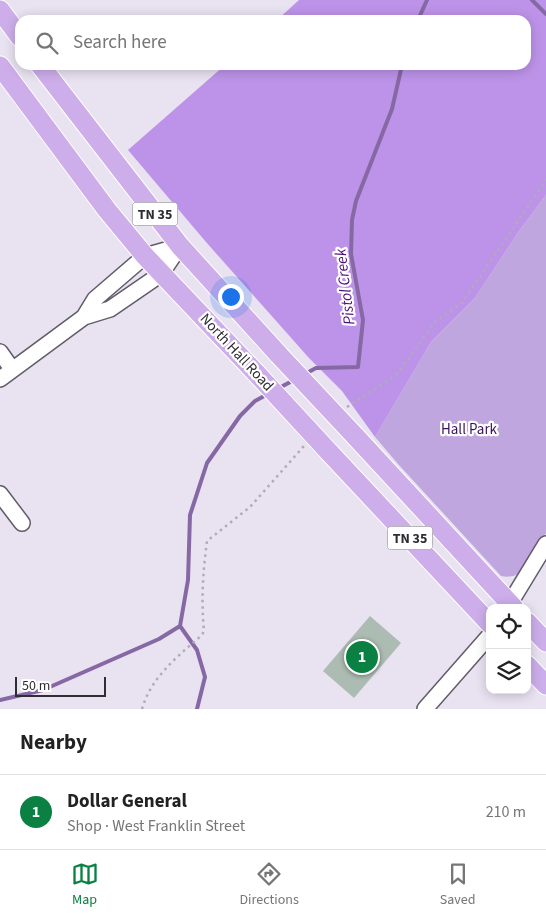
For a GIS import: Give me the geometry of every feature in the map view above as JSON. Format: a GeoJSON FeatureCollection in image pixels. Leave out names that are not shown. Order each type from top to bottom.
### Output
{"type":"FeatureCollection","features":[{"type":"Feature","properties":{"kind":"main road"},"geometry":{"type":"LineString","coordinates":[[0,10],[15,30]]}},
{"type":"Feature","properties":{"kind":"main road","name":"North Hall Road"},"geometry":{"type":"LineString","coordinates":[[0,66],[107,210],[145,256],[211,324],[486,620]]}},
{"type":"Feature","properties":{"kind":"main road","name":"North Hall Road"},"geometry":{"type":"LineString","coordinates":[[44,70],[180,246],[508,604]]}},
{"type":"Feature","properties":{"kind":"main road"},"geometry":{"type":"LineString","coordinates":[[531,626],[546,642]]}},
{"type":"Feature","properties":{"kind":"main road"},"geometry":{"type":"LineString","coordinates":[[531,669],[546,685]]}},
{"type":"Feature","properties":{"kind":"street"},"geometry":{"type":"LineString","coordinates":[[84,317],[95,298],[145,256],[180,246]]}},
{"type":"Feature","properties":{"kind":"street"},"geometry":{"type":"LineString","coordinates":[[0,379],[84,317],[110,309],[161,274],[180,246]]}},
{"type":"Feature","properties":{"kind":"street"},"geometry":{"type":"LineString","coordinates":[[0,352],[12,369]]}},
{"type":"Feature","properties":{"kind":"street"},"geometry":{"type":"LineString","coordinates":[[0,494],[22,524]]}},
{"type":"Feature","properties":{"kind":"street"},"geometry":{"type":"LineString","coordinates":[[511,604],[546,544]]}},
{"type":"Feature","properties":{"kind":"street"},"geometry":{"type":"LineString","coordinates":[[425,709],[486,640]]}},
{"type":"Feature","properties":{"kind":"path"},"geometry":{"type":"LineString","coordinates":[[341,414],[396,375],[436,321],[462,303],[546,180]]}},
{"type":"Feature","properties":{"kind":"path"},"geometry":{"type":"LineString","coordinates":[[142,709],[154,681],[204,631],[201,605],[207,541],[250,507],[306,445]]}},
{"type":"Feature","properties":{"kind":"green space","name":"Hall Park"},"geometry":{"type":"Polygon","coordinates":[[[546,195],[546,533],[529,564],[523,570],[510,577],[501,576],[375,437],[431,342],[475,298],[519,231],[546,195]]]}},
{"type":"Feature","properties":{"kind":"shaded area"},"geometry":{"type":"Polygon","coordinates":[[[299,0],[546,0],[546,195],[519,231],[475,298],[431,342],[375,437],[342,391],[309,358],[206,242],[128,150],[219,70],[531,70],[531,15],[282,15],[299,0]]]}},
{"type":"Feature","properties":{"kind":"building"},"geometry":{"type":"Polygon","coordinates":[[[370,616],[401,643],[354,698],[323,671],[370,616]]]}},
{"type":"Feature","properties":{"kind":"waterway","name":"Pistol Creek"},"geometry":{"type":"LineString","coordinates":[[420,15],[427,0]]}},
{"type":"Feature","properties":{"kind":"waterway","name":"Pistol Creek"},"geometry":{"type":"LineString","coordinates":[[532,0],[546,14]]}},
{"type":"Feature","properties":{"kind":"waterway","name":"Pistol Creek"},"geometry":{"type":"LineString","coordinates":[[305,374],[316,368],[358,367],[363,320],[351,254],[352,220],[356,201],[392,109],[401,70]]}},
{"type":"Feature","properties":{"kind":"waterway","name":"Pistol Creek"},"geometry":{"type":"LineString","coordinates":[[279,388],[294,380]]}},
{"type":"Feature","properties":{"kind":"waterway","name":"Pistol Creek"},"geometry":{"type":"LineString","coordinates":[[197,709],[205,677],[197,650],[180,626],[188,580],[190,515],[207,463],[240,416],[255,401],[268,394]]}},
{"type":"Feature","properties":{"kind":"waterway"},"geometry":{"type":"LineString","coordinates":[[0,700],[43,690],[159,639],[180,626]]}},
{"type":"Feature","properties":{"kind":"place","name":"Dollar General"},"geometry":{"type":"Point","coordinates":[362,657]}}]}
